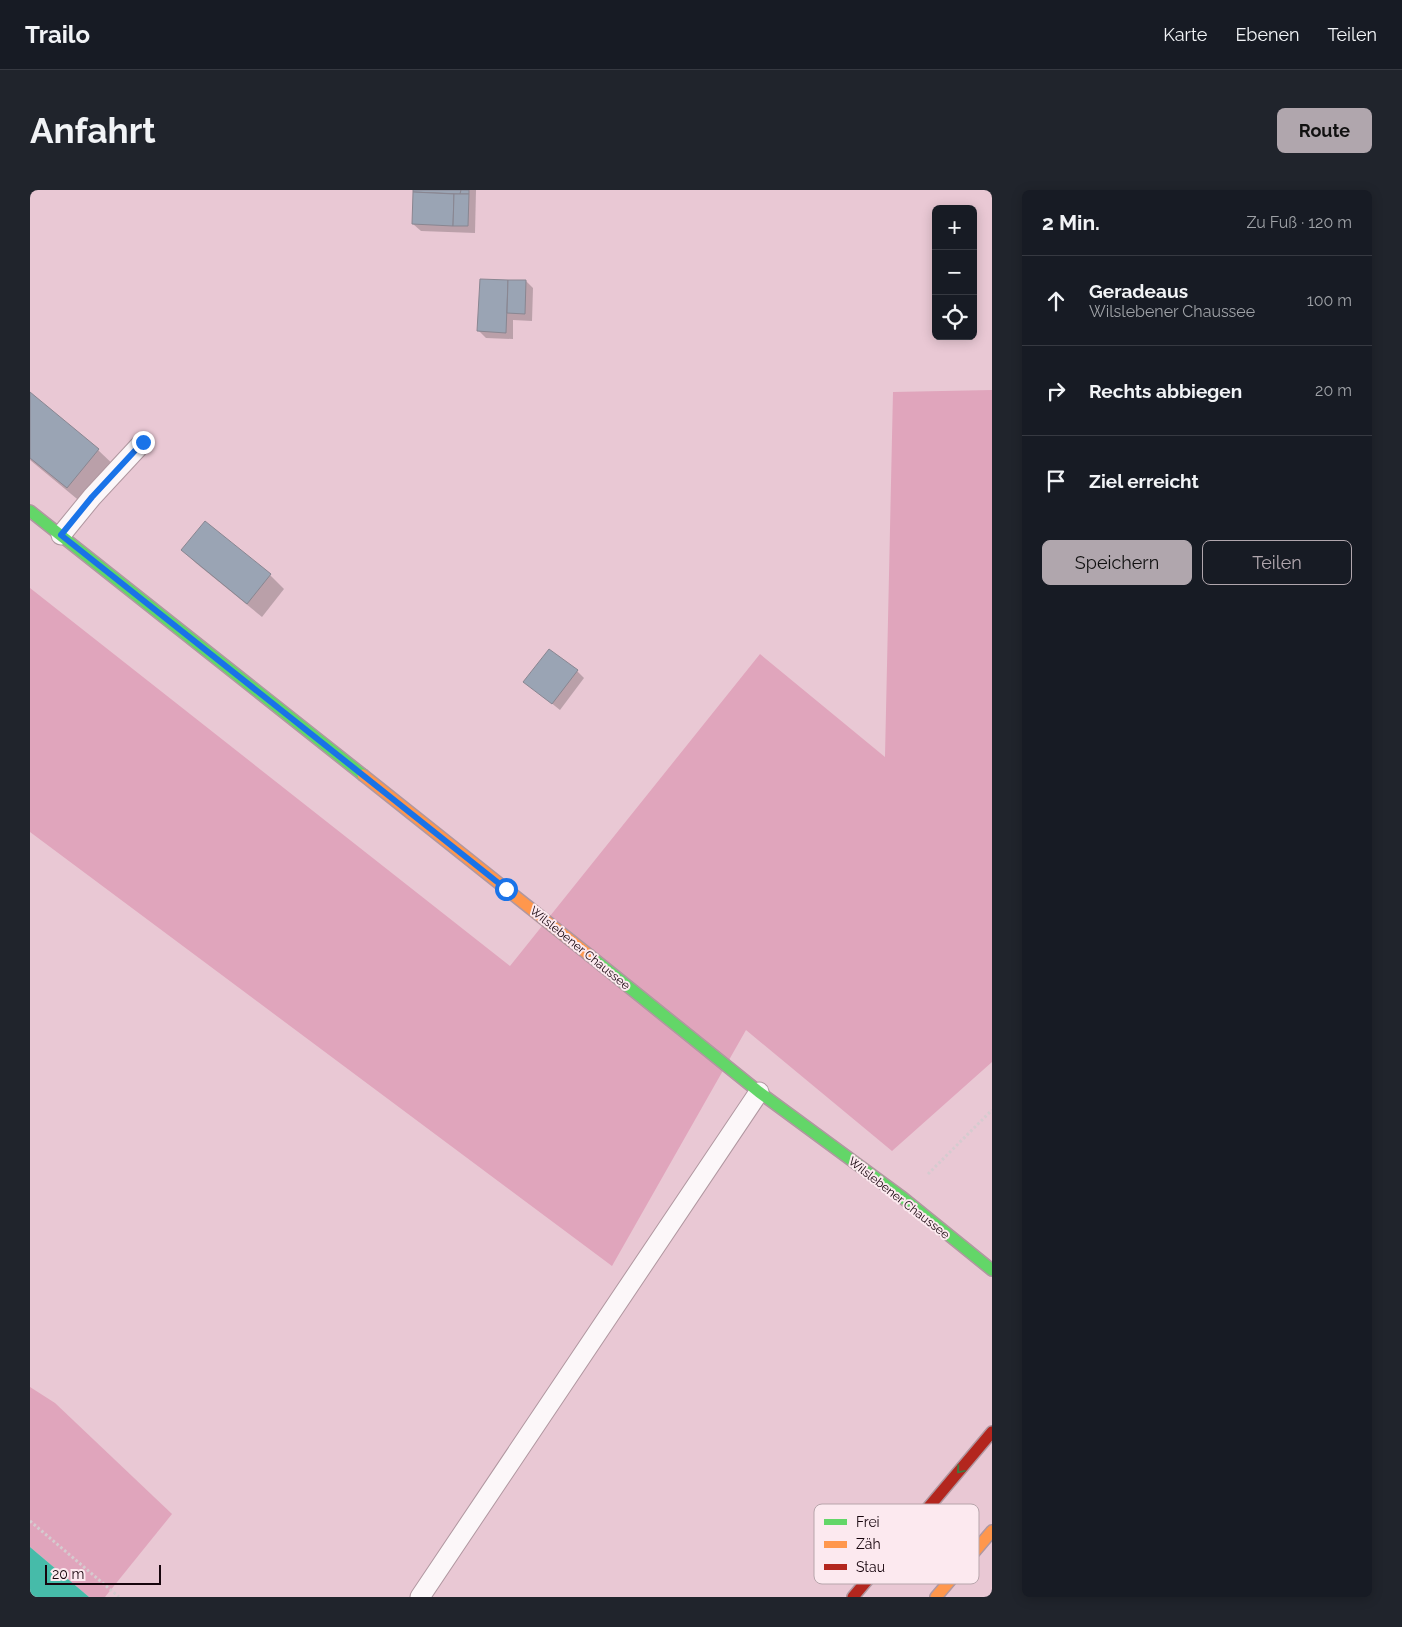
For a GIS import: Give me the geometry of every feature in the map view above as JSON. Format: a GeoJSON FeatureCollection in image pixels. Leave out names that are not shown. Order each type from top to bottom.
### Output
{"type":"FeatureCollection","features":[{"type":"Feature","properties":{"kind":"main road","name":"Wilslebener Chaussee"},"geometry":{"type":"LineString","coordinates":[[30,511],[759,1092],[902,1198],[992,1270]]}},
{"type":"Feature","properties":{"kind":"main road"},"geometry":{"type":"LineString","coordinates":[[931,1504],[992,1432]]}},
{"type":"Feature","properties":{"kind":"main road"},"geometry":{"type":"LineString","coordinates":[[979,1546],[992,1531]]}},
{"type":"Feature","properties":{"kind":"main road"},"geometry":{"type":"LineString","coordinates":[[853,1597],[864,1584]]}},
{"type":"Feature","properties":{"kind":"main road"},"geometry":{"type":"LineString","coordinates":[[936,1597],[947,1584]]}},
{"type":"Feature","properties":{"kind":"lane"},"geometry":{"type":"LineString","coordinates":[[61,535],[92,497],[143,442]]}},
{"type":"Feature","properties":{"kind":"lane"},"geometry":{"type":"LineString","coordinates":[[420,1597],[759,1092]]}},
{"type":"Feature","properties":{"kind":"path"},"geometry":{"type":"LineString","coordinates":[[902,1198],[992,1110]]}},
{"type":"Feature","properties":{"kind":"path"},"geometry":{"type":"LineString","coordinates":[[30,1521],[119,1597]]}},
{"type":"Feature","properties":{"kind":"shaded area"},"geometry":{"type":"Polygon","coordinates":[[[992,390],[992,1062],[892,1151],[746,1030],[612,1266],[30,832],[30,588],[510,966],[760,654],[885,757],[893,392],[992,390]]]}},
{"type":"Feature","properties":{"kind":"shaded area"},"geometry":{"type":"Polygon","coordinates":[[[30,1387],[55,1403],[172,1514],[105,1597],[89,1597],[30,1547],[30,1387]]]}},
{"type":"Feature","properties":{"kind":"shaded area"},"geometry":{"type":"Polygon","coordinates":[[[30,1547],[89,1597],[30,1597],[30,1547]]]}},
{"type":"Feature","properties":{"kind":"building"},"geometry":{"type":"Polygon","coordinates":[[[413,190],[461,190],[460,194],[413,192],[413,190]]]}},
{"type":"Feature","properties":{"kind":"building"},"geometry":{"type":"Polygon","coordinates":[[[461,190],[469,190],[469,194],[460,194],[461,190]]]}},
{"type":"Feature","properties":{"kind":"building"},"geometry":{"type":"Polygon","coordinates":[[[413,192],[454,194],[453,226],[412,224],[413,192]]]}},
{"type":"Feature","properties":{"kind":"building"},"geometry":{"type":"Polygon","coordinates":[[[454,194],[469,194],[468,226],[453,226],[454,194]]]}},
{"type":"Feature","properties":{"kind":"building"},"geometry":{"type":"Polygon","coordinates":[[[480,279],[508,280],[506,333],[477,331],[480,279]]]}},
{"type":"Feature","properties":{"kind":"building"},"geometry":{"type":"Polygon","coordinates":[[[508,280],[526,280],[525,314],[507,313],[508,280]]]}},
{"type":"Feature","properties":{"kind":"building"},"geometry":{"type":"Polygon","coordinates":[[[30,392],[99,449],[67,488],[30,458],[30,392]]]}},
{"type":"Feature","properties":{"kind":"building"},"geometry":{"type":"Polygon","coordinates":[[[205,521],[271,574],[247,604],[181,550],[205,521]]]}},
{"type":"Feature","properties":{"kind":"building"},"geometry":{"type":"Polygon","coordinates":[[[549,649],[578,670],[552,704],[523,682],[549,649]]]}},
{"type":"Feature","properties":{"kind":"traffic: fast"},"geometry":{"type":"LineString","coordinates":[[30,511],[363,775]]}},
{"type":"Feature","properties":{"kind":"traffic: fast"},"geometry":{"type":"LineString","coordinates":[[589,955],[759,1092],[903,1198],[992,1270]]}},
{"type":"Feature","properties":{"kind":"traffic: slow"},"geometry":{"type":"LineString","coordinates":[[363,775],[589,955]]}},
{"type":"Feature","properties":{"kind":"traffic: slow"},"geometry":{"type":"LineString","coordinates":[[979,1546],[992,1531]]}},
{"type":"Feature","properties":{"kind":"traffic: slow"},"geometry":{"type":"LineString","coordinates":[[936,1597],[947,1584]]}},
{"type":"Feature","properties":{"kind":"traffic: jam"},"geometry":{"type":"LineString","coordinates":[[931,1504],[992,1432]]}},
{"type":"Feature","properties":{"kind":"traffic: jam"},"geometry":{"type":"LineString","coordinates":[[853,1597],[864,1584]]}},
{"type":"Feature","properties":{"kind":"route"},"geometry":{"type":"LineString","coordinates":[[143,442],[92,497],[61,535],[506,889]]}}]}
